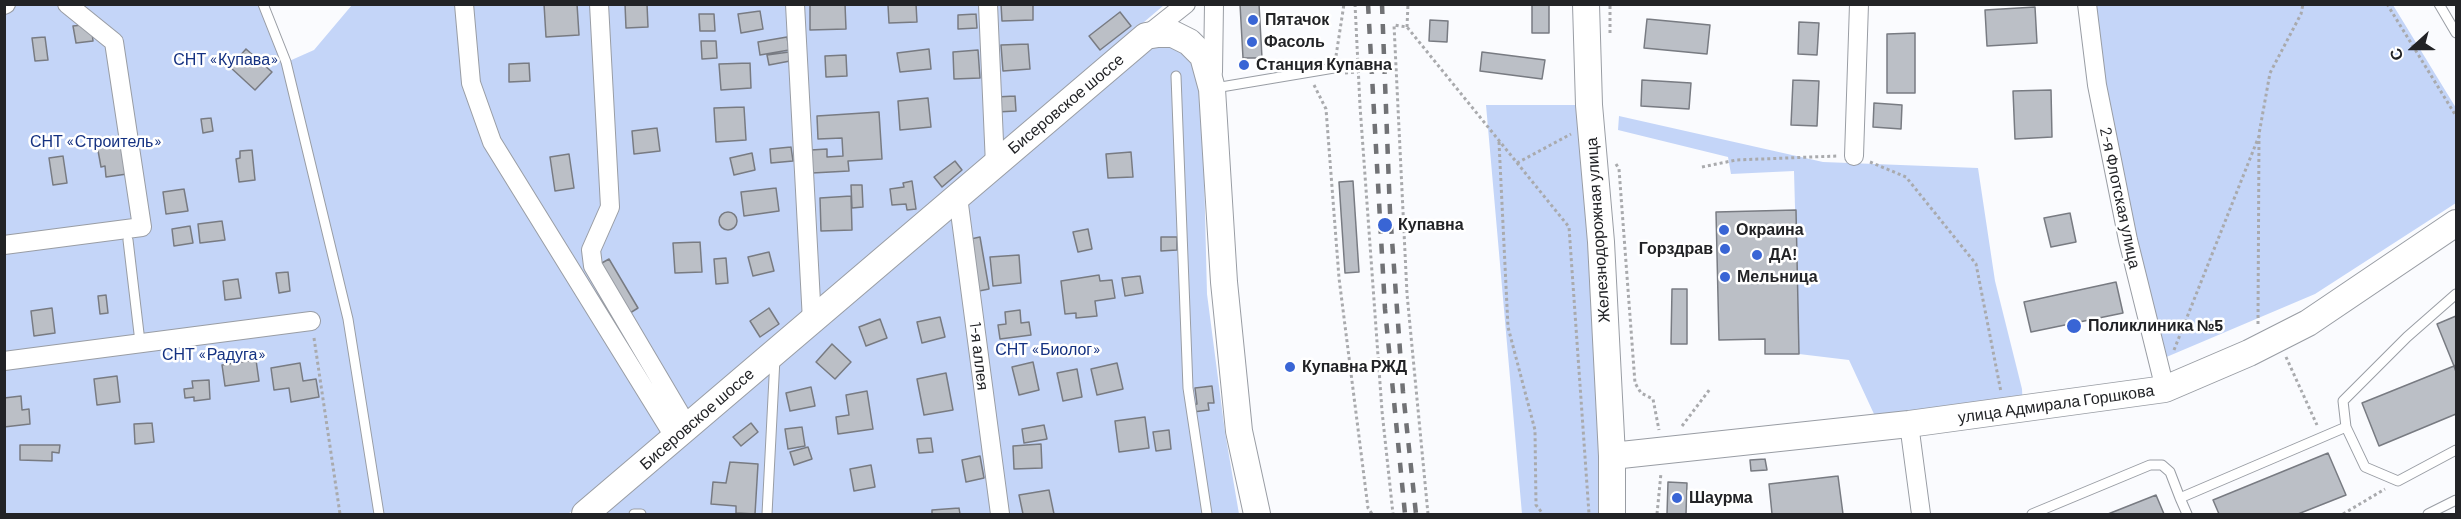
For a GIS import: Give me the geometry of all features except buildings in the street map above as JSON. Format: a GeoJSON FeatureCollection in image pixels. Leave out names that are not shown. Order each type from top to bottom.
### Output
{"type":"FeatureCollection","features":[{"type":"Feature","properties":{"kind":"main road","name":"Железнодорожная улица"},"geometry":{"type":"LineString","coordinates":[[1586,4],[1590,123],[1601,242],[1612,456],[1612,514]]}},
{"type":"Feature","properties":{"kind":"main road"},"geometry":{"type":"LineString","coordinates":[[1146,36],[1173,34],[1189,42],[1203,56],[1212,88],[1224,282],[1237,408],[1257,514]]}},
{"type":"Feature","properties":{"kind":"main road","name":"Бисеровское шоссе"},"geometry":{"type":"LineString","coordinates":[[585,514],[1146,36]]}},
{"type":"Feature","properties":{"kind":"main road","name":"улица Адмирала Горшкова"},"geometry":{"type":"LineString","coordinates":[[1612,456],[1909,424],[2005,411],[2163,383],[2258,349],[2336,306],[2457,223]]}},
{"type":"Feature","properties":{"kind":"street"},"geometry":{"type":"LineString","coordinates":[[4,245],[142,227],[114,42],[67,4]]}},
{"type":"Feature","properties":{"kind":"street"},"geometry":{"type":"LineString","coordinates":[[464,4],[471,83],[492,142],[681,432]]}},
{"type":"Feature","properties":{"kind":"street"},"geometry":{"type":"LineString","coordinates":[[598,4],[610,207],[591,250],[593,266],[681,432]]}},
{"type":"Feature","properties":{"kind":"street"},"geometry":{"type":"LineString","coordinates":[[795,4],[812,321]]}},
{"type":"Feature","properties":{"kind":"street"},"geometry":{"type":"LineString","coordinates":[[988,4],[995,165]]}},
{"type":"Feature","properties":{"kind":"street"},"geometry":{"type":"LineString","coordinates":[[1146,36],[1186,4]]}},
{"type":"Feature","properties":{"kind":"street"},"geometry":{"type":"LineString","coordinates":[[1212,88],[1214,4]]}},
{"type":"Feature","properties":{"kind":"street"},"geometry":{"type":"LineString","coordinates":[[1854,156],[1859,4]]}},
{"type":"Feature","properties":{"kind":"street","name":"2-я Флотская улица"},"geometry":{"type":"LineString","coordinates":[[2087,4],[2099,96],[2137,280],[2163,383]]}},
{"type":"Feature","properties":{"kind":"street","name":"1-я аллея"},"geometry":{"type":"LineString","coordinates":[[958,196],[1000,514]]}},
{"type":"Feature","properties":{"kind":"street"},"geometry":{"type":"LineString","coordinates":[[4,361],[312,321]]}},
{"type":"Feature","properties":{"kind":"street"},"geometry":{"type":"LineString","coordinates":[[1909,424],[1921,514]]}},
{"type":"Feature","properties":{"kind":"lane"},"geometry":{"type":"LineString","coordinates":[[263,4],[286,62],[348,320],[379,514]]}},
{"type":"Feature","properties":{"kind":"lane"},"geometry":{"type":"LineString","coordinates":[[2439,4],[2457,33]]}},
{"type":"Feature","properties":{"kind":"lane"},"geometry":{"type":"LineString","coordinates":[[1212,88],[1334,68]]}},
{"type":"Feature","properties":{"kind":"lane"},"geometry":{"type":"LineString","coordinates":[[1176,76],[1188,388],[1206,514]]}},
{"type":"Feature","properties":{"kind":"lane"},"geometry":{"type":"LineString","coordinates":[[128,240],[140,342]]}},
{"type":"Feature","properties":{"kind":"lane"},"geometry":{"type":"LineString","coordinates":[[2457,294],[2407,337],[2343,401],[2346,427],[2365,467],[2398,481],[2457,450]]}},
{"type":"Feature","properties":{"kind":"lane"},"geometry":{"type":"LineString","coordinates":[[767,514],[776,352]]}},
{"type":"Feature","properties":{"kind":"lane"},"geometry":{"type":"LineString","coordinates":[[2180,498],[2346,427]]}},
{"type":"Feature","properties":{"kind":"lane"},"geometry":{"type":"LineString","coordinates":[[2032,514],[2150,465],[2162,465],[2170,472],[2187,514]]}},
{"type":"Feature","properties":{"kind":"lane"},"geometry":{"type":"LineString","coordinates":[[2428,514],[2457,500]]}},
{"type":"Feature","properties":{"kind":"lane"},"geometry":{"type":"LineString","coordinates":[[634,514],[641,514]]}},
{"type":"Feature","properties":{"kind":"path"},"geometry":{"type":"LineString","coordinates":[[1334,68],[1344,4]]}},
{"type":"Feature","properties":{"kind":"path"},"geometry":{"type":"LineString","coordinates":[[1355,4],[1382,411],[1393,514]]}},
{"type":"Feature","properties":{"kind":"path"},"geometry":{"type":"LineString","coordinates":[[1408,4],[1407,27],[1569,227],[1589,514]]}},
{"type":"Feature","properties":{"kind":"path"},"geometry":{"type":"LineString","coordinates":[[1610,4],[1610,37]]}},
{"type":"Feature","properties":{"kind":"path"},"geometry":{"type":"LineString","coordinates":[[2258,349],[2259,134],[2270,73],[2301,14],[2303,4]]}},
{"type":"Feature","properties":{"kind":"path"},"geometry":{"type":"LineString","coordinates":[[2387,4],[2457,116]]}},
{"type":"Feature","properties":{"kind":"path"},"geometry":{"type":"LineString","coordinates":[[1407,27],[1394,25],[1407,294],[1428,514]]}},
{"type":"Feature","properties":{"kind":"path"},"geometry":{"type":"LineString","coordinates":[[1345,73],[1358,72]]}},
{"type":"Feature","properties":{"kind":"path"},"geometry":{"type":"LineString","coordinates":[[1304,73],[1318,89],[1326,109],[1339,278],[1368,508],[1372,514]]}},
{"type":"Feature","properties":{"kind":"path"},"geometry":{"type":"LineString","coordinates":[[1517,163],[1590,123]]}},
{"type":"Feature","properties":{"kind":"path"},"geometry":{"type":"LineString","coordinates":[[2163,383],[2259,134]]}},
{"type":"Feature","properties":{"kind":"path"},"geometry":{"type":"LineString","coordinates":[[1499,141],[1508,327],[1535,430],[1536,505],[1543,514]]}},
{"type":"Feature","properties":{"kind":"path"},"geometry":{"type":"LineString","coordinates":[[1702,167],[1736,160],[1854,156],[1905,177],[1976,264],[2005,411]]}},
{"type":"Feature","properties":{"kind":"path"},"geometry":{"type":"LineString","coordinates":[[1613,160],[1619,169],[1635,383],[1641,393],[1653,399],[1663,452],[1658,514]]}},
{"type":"Feature","properties":{"kind":"path"},"geometry":{"type":"LineString","coordinates":[[312,321],[340,514]]}},
{"type":"Feature","properties":{"kind":"path"},"geometry":{"type":"LineString","coordinates":[[2284,353],[2322,437]]}},
{"type":"Feature","properties":{"kind":"path"},"geometry":{"type":"LineString","coordinates":[[1663,452],[1710,389]]}},
{"type":"Feature","properties":{"kind":"path"},"geometry":{"type":"LineString","coordinates":[[2343,514],[2398,481]]}},
{"type":"Feature","properties":{"kind":"green space"},"geometry":{"type":"Polygon","coordinates":[[[4,5],[263,5],[287,62],[314,50],[352,5],[1164,5],[568,514],[5,514],[4,5]]]}},
{"type":"Feature","properties":{"kind":"green space"},"geometry":{"type":"Polygon","coordinates":[[[2087,5],[2393,5],[2456,108],[2456,203],[2315,294],[2157,361],[2087,5]]]}},
{"type":"Feature","properties":{"kind":"green space","name":"СНТ «Биолог»"},"geometry":{"type":"Polygon","coordinates":[[[1173,45],[1194,62],[1202,91],[1207,294],[1225,432],[1239,514],[601,514],[1151,46],[1173,45]]]}},
{"type":"Feature","properties":{"kind":"green space"},"geometry":{"type":"Polygon","coordinates":[[[1486,105],[1589,105],[1612,514],[1522,514],[1486,105]]]}},
{"type":"Feature","properties":{"kind":"green space"},"geometry":{"type":"Polygon","coordinates":[[[1619,116],[1823,162],[1978,168],[1995,281],[2022,389],[2023,409],[1880,427],[1849,360],[1799,354],[1794,171],[1731,174],[1728,157],[1618,130],[1619,116]]]}},
{"type":"Feature","properties":{"kind":"railway"},"geometry":{"type":"LineString","coordinates":[[1368,4],[1385,309],[1405,514]]}},
{"type":"Feature","properties":{"kind":"railway"},"geometry":{"type":"LineString","coordinates":[[1382,4],[1390,212],[1403,392],[1416,514]]}},
{"type":"Feature","properties":{"kind":"place","name":"Пятачок"},"geometry":{"type":"Point","coordinates":[1253,20]}},
{"type":"Feature","properties":{"kind":"place","name":"Фасоль"},"geometry":{"type":"Point","coordinates":[1252,42]}},
{"type":"Feature","properties":{"kind":"place","name":"Станция Купавна"},"geometry":{"type":"Point","coordinates":[1244,65]}},
{"type":"Feature","properties":{"kind":"place","name":"Купавна"},"geometry":{"type":"Point","coordinates":[1385,225]}},
{"type":"Feature","properties":{"kind":"place","name":"Окраина"},"geometry":{"type":"Point","coordinates":[1724,230]}},
{"type":"Feature","properties":{"kind":"place","name":"Горздрав"},"geometry":{"type":"Point","coordinates":[1725,249]}},
{"type":"Feature","properties":{"kind":"place","name":"ДА!"},"geometry":{"type":"Point","coordinates":[1757,255]}},
{"type":"Feature","properties":{"kind":"place","name":"Мельница"},"geometry":{"type":"Point","coordinates":[1725,277]}},
{"type":"Feature","properties":{"kind":"place","name":"Поликлиника №5"},"geometry":{"type":"Point","coordinates":[2074,326]}},
{"type":"Feature","properties":{"kind":"place","name":"Купавна РЖД"},"geometry":{"type":"Point","coordinates":[1290,367]}},
{"type":"Feature","properties":{"kind":"place","name":"Шаурма"},"geometry":{"type":"Point","coordinates":[1677,498]}},
{"type":"Feature","properties":{"kind":"park label","name":"СНТ «Купава»"},"geometry":{"type":"Point","coordinates":[226,60]}},
{"type":"Feature","properties":{"kind":"park label","name":"СНТ «Строитель»"},"geometry":{"type":"Point","coordinates":[96,142]}},
{"type":"Feature","properties":{"kind":"park label","name":"СНТ «Радуга»"},"geometry":{"type":"Point","coordinates":[214,355]}}]}
